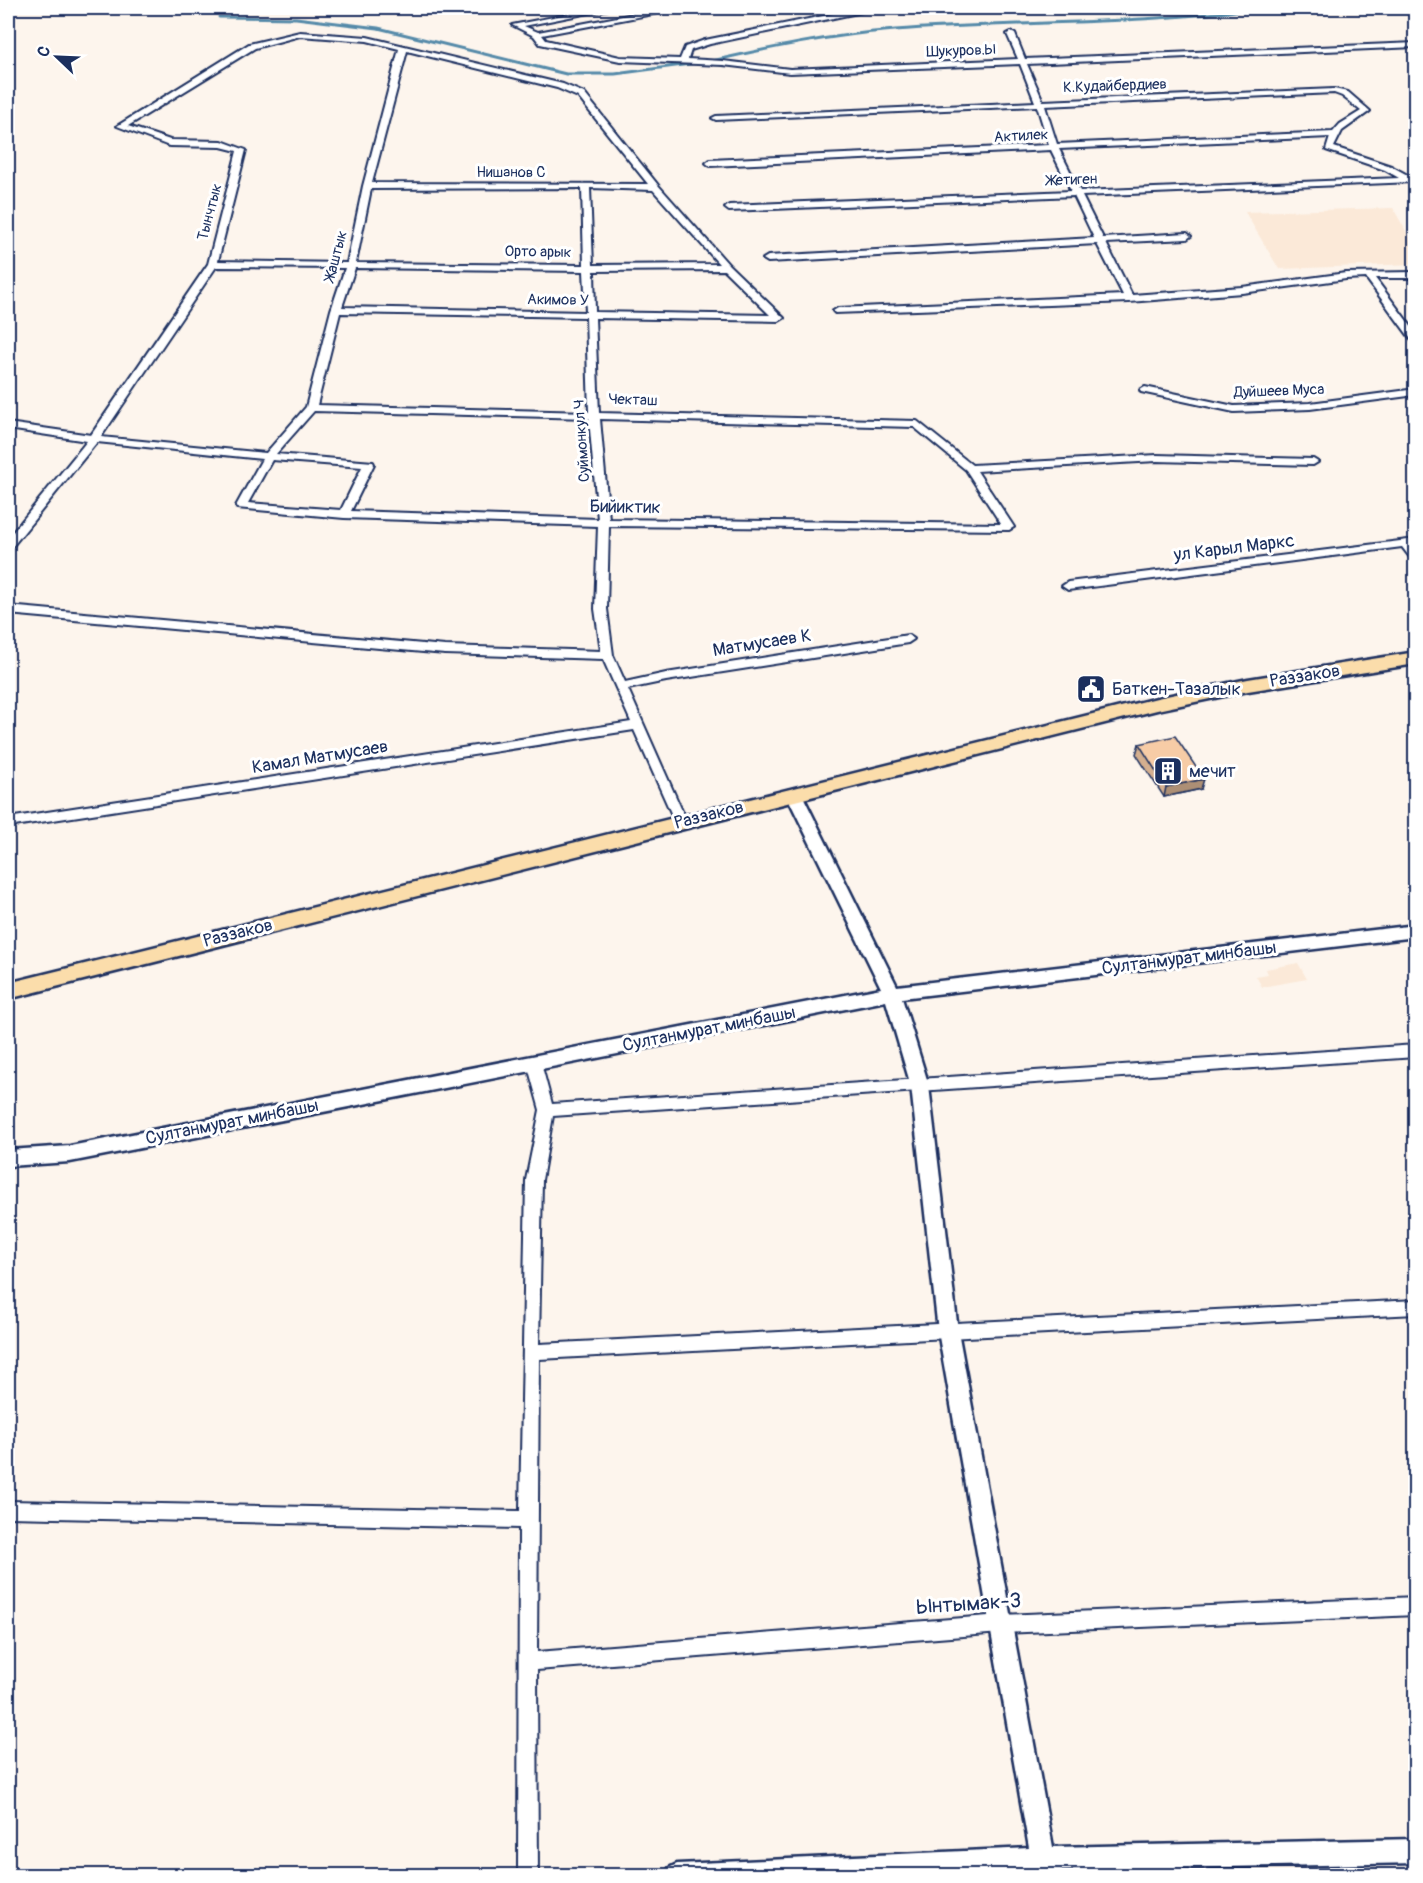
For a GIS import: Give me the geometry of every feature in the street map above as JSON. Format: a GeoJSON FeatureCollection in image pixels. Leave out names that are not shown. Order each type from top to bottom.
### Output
{"type":"FeatureCollection","features":[{"type":"Feature","properties":{"kind":"main road","name":"Раззаков"},"geometry":{"type":"LineString","coordinates":[[8,991],[1157,704],[1248,685],[1416,658]]}},
{"type":"Feature","properties":{"kind":"street","name":"Шукуров.Ы"},"geometry":{"type":"LineString","coordinates":[[610,8],[516,25],[537,34],[543,42],[620,59],[757,66],[790,71],[1416,45]]}},
{"type":"Feature","properties":{"kind":"street"},"geometry":{"type":"LineString","coordinates":[[537,34],[674,8]]}},
{"type":"Feature","properties":{"kind":"street"},"geometry":{"type":"LineString","coordinates":[[683,61],[688,49],[708,42],[872,8]]}},
{"type":"Feature","properties":{"kind":"street","name":"Тынчтык"},"geometry":{"type":"LineString","coordinates":[[8,545],[93,440],[213,264],[242,150],[222,144],[169,143],[121,126],[252,46],[300,34],[367,39],[404,47]]}},
{"type":"Feature","properties":{"kind":"street"},"geometry":{"type":"LineString","coordinates":[[1011,34],[1040,103],[1054,148],[1129,298]]}},
{"type":"Feature","properties":{"kind":"street"},"geometry":{"type":"LineString","coordinates":[[404,47],[560,86],[581,95],[655,187],[726,267]]}},
{"type":"Feature","properties":{"kind":"street","name":"Жаштык"},"geometry":{"type":"LineString","coordinates":[[241,506],[268,458],[311,408],[336,310],[351,265],[367,186],[404,47]]}},
{"type":"Feature","properties":{"kind":"street","name":"К.Кудайбердиев"},"geometry":{"type":"LineString","coordinates":[[716,118],[1334,91],[1345,94],[1366,111],[1342,125],[1333,134]]}},
{"type":"Feature","properties":{"kind":"street"},"geometry":{"type":"LineString","coordinates":[[1333,134],[1329,148],[1388,168],[1412,180]]}},
{"type":"Feature","properties":{"kind":"street","name":"Актилек"},"geometry":{"type":"LineString","coordinates":[[710,163],[1333,134]]}},
{"type":"Feature","properties":{"kind":"street","name":"Жетиген"},"geometry":{"type":"LineString","coordinates":[[729,208],[1412,180]]}},
{"type":"Feature","properties":{"kind":"street","name":"Суймонкул Ч"},"geometry":{"type":"LineString","coordinates":[[586,185],[594,414],[604,523],[601,609],[607,655],[681,822]]}},
{"type":"Feature","properties":{"kind":"street","name":"Нишанов С"},"geometry":{"type":"LineString","coordinates":[[367,186],[655,187]]}},
{"type":"Feature","properties":{"kind":"street"},"geometry":{"type":"LineString","coordinates":[[768,259],[1187,236]]}},
{"type":"Feature","properties":{"kind":"street","name":"Орто арык"},"geometry":{"type":"LineString","coordinates":[[213,264],[588,268],[726,267]]}},
{"type":"Feature","properties":{"kind":"street","name":"Акимов У"},"geometry":{"type":"LineString","coordinates":[[336,310],[779,318],[726,267]]}},
{"type":"Feature","properties":{"kind":"street"},"geometry":{"type":"LineString","coordinates":[[1368,275],[1416,340]]}},
{"type":"Feature","properties":{"kind":"street"},"geometry":{"type":"LineString","coordinates":[[838,311],[1129,298],[1242,290],[1310,279],[1368,275],[1416,275]]}},
{"type":"Feature","properties":{"kind":"street","name":"Дуйшеев Муса"},"geometry":{"type":"LineString","coordinates":[[1145,390],[1234,410],[1310,406],[1416,392]]}},
{"type":"Feature","properties":{"kind":"street","name":"Чекташ"},"geometry":{"type":"LineString","coordinates":[[311,408],[917,424],[970,468]]}},
{"type":"Feature","properties":{"kind":"street"},"geometry":{"type":"LineString","coordinates":[[8,426],[93,440],[268,458],[369,464],[344,515]]}},
{"type":"Feature","properties":{"kind":"street"},"geometry":{"type":"LineString","coordinates":[[970,468],[1157,458],[1313,462]]}},
{"type":"Feature","properties":{"kind":"street","name":"Бийиктик"},"geometry":{"type":"LineString","coordinates":[[241,506],[344,515],[604,523],[1010,527],[970,468]]}},
{"type":"Feature","properties":{"kind":"street","name":"ул Карыл Маркс"},"geometry":{"type":"LineString","coordinates":[[1068,586],[1410,542],[1416,558]]}},
{"type":"Feature","properties":{"kind":"street"},"geometry":{"type":"LineString","coordinates":[[8,610],[445,650],[607,655]]}},
{"type":"Feature","properties":{"kind":"street","name":"Матмусаев К"},"geometry":{"type":"LineString","coordinates":[[621,687],[666,676],[908,639]]}},
{"type":"Feature","properties":{"kind":"street","name":"Камал Матмусаев"},"geometry":{"type":"LineString","coordinates":[[8,823],[638,725]]}},
{"type":"Feature","properties":{"kind":"street"},"geometry":{"type":"LineString","coordinates":[[794,794],[892,993],[920,1086],[948,1331],[1043,1859]]}},
{"type":"Feature","properties":{"kind":"street","name":"Султанмурат минбашы"},"geometry":{"type":"LineString","coordinates":[[8,1158],[70,1154],[892,993],[1416,931]]}},
{"type":"Feature","properties":{"kind":"street"},"geometry":{"type":"LineString","coordinates":[[547,1110],[1416,1051]]}},
{"type":"Feature","properties":{"kind":"street"},"geometry":{"type":"LineString","coordinates":[[528,1875],[528,1520],[533,1352],[534,1180],[547,1110],[534,1063]]}},
{"type":"Feature","properties":{"kind":"street"},"geometry":{"type":"LineString","coordinates":[[533,1352],[1416,1307]]}},
{"type":"Feature","properties":{"kind":"street"},"geometry":{"type":"LineString","coordinates":[[8,1509],[528,1520]]}},
{"type":"Feature","properties":{"kind":"street","name":"Ынтымак-3"},"geometry":{"type":"LineString","coordinates":[[528,1662],[1001,1624],[1416,1606]]}},
{"type":"Feature","properties":{"kind":"street"},"geometry":{"type":"LineString","coordinates":[[677,1875],[1043,1859],[1416,1851]]}},
{"type":"Feature","properties":{"kind":"shaded area"},"geometry":{"type":"Polygon","coordinates":[[[1393,208],[1415,247],[1415,264],[1279,269],[1245,212],[1393,208]]]}},
{"type":"Feature","properties":{"kind":"shaded area"},"geometry":{"type":"Polygon","coordinates":[[[1298,963],[1307,979],[1262,987],[1256,976],[1268,974],[1266,969],[1298,963]]]}},
{"type":"Feature","properties":{"kind":"building","name":"мечит"},"geometry":{"type":"Polygon","coordinates":[[[1175,736],[1204,779],[1166,787],[1139,744],[1175,736]]]}},
{"type":"Feature","properties":{"kind":"waterway"},"geometry":{"type":"LineString","coordinates":[[707,62],[800,43],[871,32],[1122,20],[1258,8]]}},
{"type":"Feature","properties":{"kind":"waterway"},"geometry":{"type":"LineString","coordinates":[[219,17],[296,18],[378,28],[566,74],[615,74],[698,63]]}},
{"type":"Feature","properties":{"kind":"place","name":"Баткен-Тазалык"},"geometry":{"type":"Point","coordinates":[1091,689]}},
{"type":"Feature","properties":{"kind":"place","name":"мечит"},"geometry":{"type":"Point","coordinates":[1168,771]}}]}
